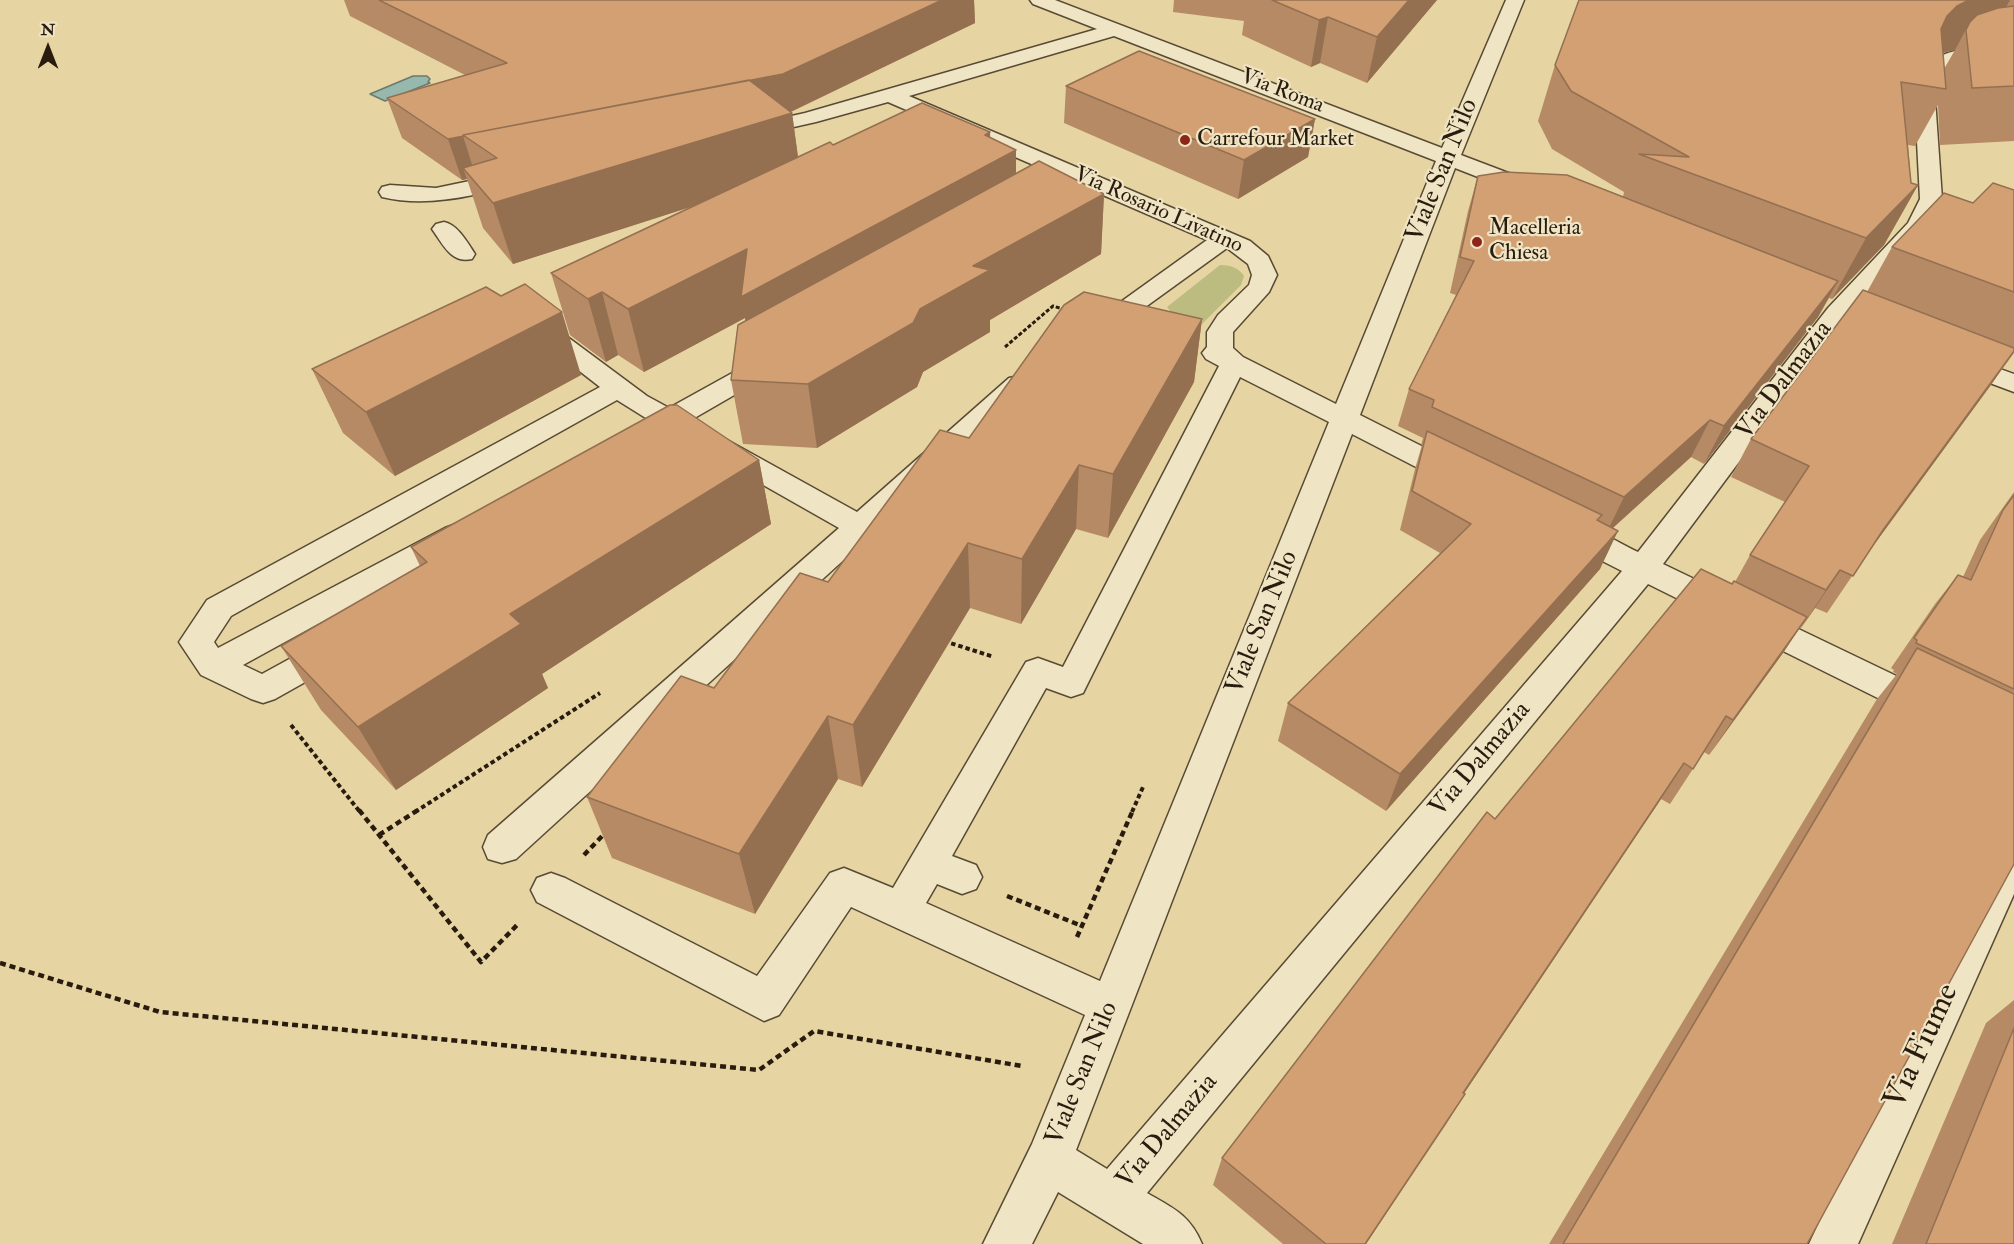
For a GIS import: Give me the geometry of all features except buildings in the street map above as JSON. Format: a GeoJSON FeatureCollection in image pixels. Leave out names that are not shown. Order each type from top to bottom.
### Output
{"type":"FeatureCollection","features":[{"type":"Feature","properties":{"kind":"street","name":"Via Roma"},"geometry":{"type":"LineString","coordinates":[[1039,0],[1552,198]]}},
{"type":"Feature","properties":{"kind":"street","name":"Viale San Nilo"},"geometry":{"type":"LineString","coordinates":[[1007,1244],[1049,1160],[1343,420],[1515,0]]}},
{"type":"Feature","properties":{"kind":"street"},"geometry":{"type":"LineString","coordinates":[[727,135],[809,118],[1117,29]]}},
{"type":"Feature","properties":{"kind":"street","name":"Via Dalmazia"},"geometry":{"type":"LineString","coordinates":[[1113,1197],[1643,568],[1837,313],[1913,233],[1927,212],[1931,193],[1924,84],[1927,72],[1931,67],[1946,60],[2014,48]]}},
{"type":"Feature","properties":{"kind":"street","name":"Via Rosario Livatino"},"geometry":{"type":"LineString","coordinates":[[890,95],[1078,186],[1224,239],[1256,255],[1264,266],[1265,278],[1259,288],[1230,318],[1227,349]]}},
{"type":"Feature","properties":{"kind":"street"},"geometry":{"type":"LineString","coordinates":[[390,192],[436,195],[529,176]]}},
{"type":"Feature","properties":{"kind":"street"},"geometry":{"type":"LineString","coordinates":[[444,229],[463,254]]}},
{"type":"Feature","properties":{"kind":"street"},"geometry":{"type":"LineString","coordinates":[[1072,346],[1138,314],[1224,239]]}},
{"type":"Feature","properties":{"kind":"street"},"geometry":{"type":"LineString","coordinates":[[518,311],[619,388],[669,421],[861,527]]}},
{"type":"Feature","properties":{"kind":"street"},"geometry":{"type":"LineString","coordinates":[[1191,341],[1227,349],[1343,420],[1482,489]]}},
{"type":"Feature","properties":{"kind":"street"},"geometry":{"type":"LineString","coordinates":[[902,910],[945,870],[1038,671],[1071,684],[1227,349]]}},
{"type":"Feature","properties":{"kind":"street"},"geometry":{"type":"LineString","coordinates":[[627,443],[791,350]]}},
{"type":"Feature","properties":{"kind":"street"},"geometry":{"type":"LineString","coordinates":[[1937,353],[2014,384]]}},
{"type":"Feature","properties":{"kind":"street"},"geometry":{"type":"LineString","coordinates":[[502,847],[1042,366]]}},
{"type":"Feature","properties":{"kind":"street"},"geometry":{"type":"LineString","coordinates":[[366,632],[263,690],[213,666],[196,642],[219,608],[619,388]]}},
{"type":"Feature","properties":{"kind":"street"},"geometry":{"type":"LineString","coordinates":[[676,459],[707,442]]}},
{"type":"Feature","properties":{"kind":"street"},"geometry":{"type":"LineString","coordinates":[[1547,520],[1951,718]]}},
{"type":"Feature","properties":{"kind":"street"},"geometry":{"type":"LineString","coordinates":[[213,666],[482,521]]}},
{"type":"Feature","properties":{"kind":"street","name":"Via Fiume"},"geometry":{"type":"LineString","coordinates":[[1833,1244],[2014,851]]}},
{"type":"Feature","properties":{"kind":"street"},"geometry":{"type":"LineString","coordinates":[[551,890],[764,1001],[844,885],[1110,1006]]}},
{"type":"Feature","properties":{"kind":"street"},"geometry":{"type":"LineString","coordinates":[[1049,1160],[1113,1197],[1169,1236]]}},
{"type":"Feature","properties":{"kind":"path"},"geometry":{"type":"LineString","coordinates":[[938,639],[1038,671]]}},
{"type":"Feature","properties":{"kind":"path"},"geometry":{"type":"LineString","coordinates":[[379,835],[605,690]]}},
{"type":"Feature","properties":{"kind":"path"},"geometry":{"type":"LineString","coordinates":[[1040,910],[1082,926]]}},
{"type":"Feature","properties":{"kind":"path"},"geometry":{"type":"LineString","coordinates":[[0,963],[160,1012],[759,1070],[814,1031],[1022,1066]]}},
{"type":"Feature","properties":{"kind":"shaded area"},"geometry":{"type":"Polygon","coordinates":[[[1220,265],[1234,268],[1244,276],[1241,285],[1201,325],[1171,312],[1167,307],[1220,265]]]}},
{"type":"Feature","properties":{"kind":"water"},"geometry":{"type":"Polygon","coordinates":[[[413,76],[427,76],[430,83],[385,101],[370,94],[413,76]]]}},
{"type":"Feature","properties":{"kind":"place","name":"Carrefour Market"},"geometry":{"type":"Point","coordinates":[1185,140]}},
{"type":"Feature","properties":{"kind":"place","name":"Macelleria Chiesa"},"geometry":{"type":"Point","coordinates":[1477,242]}}]}
